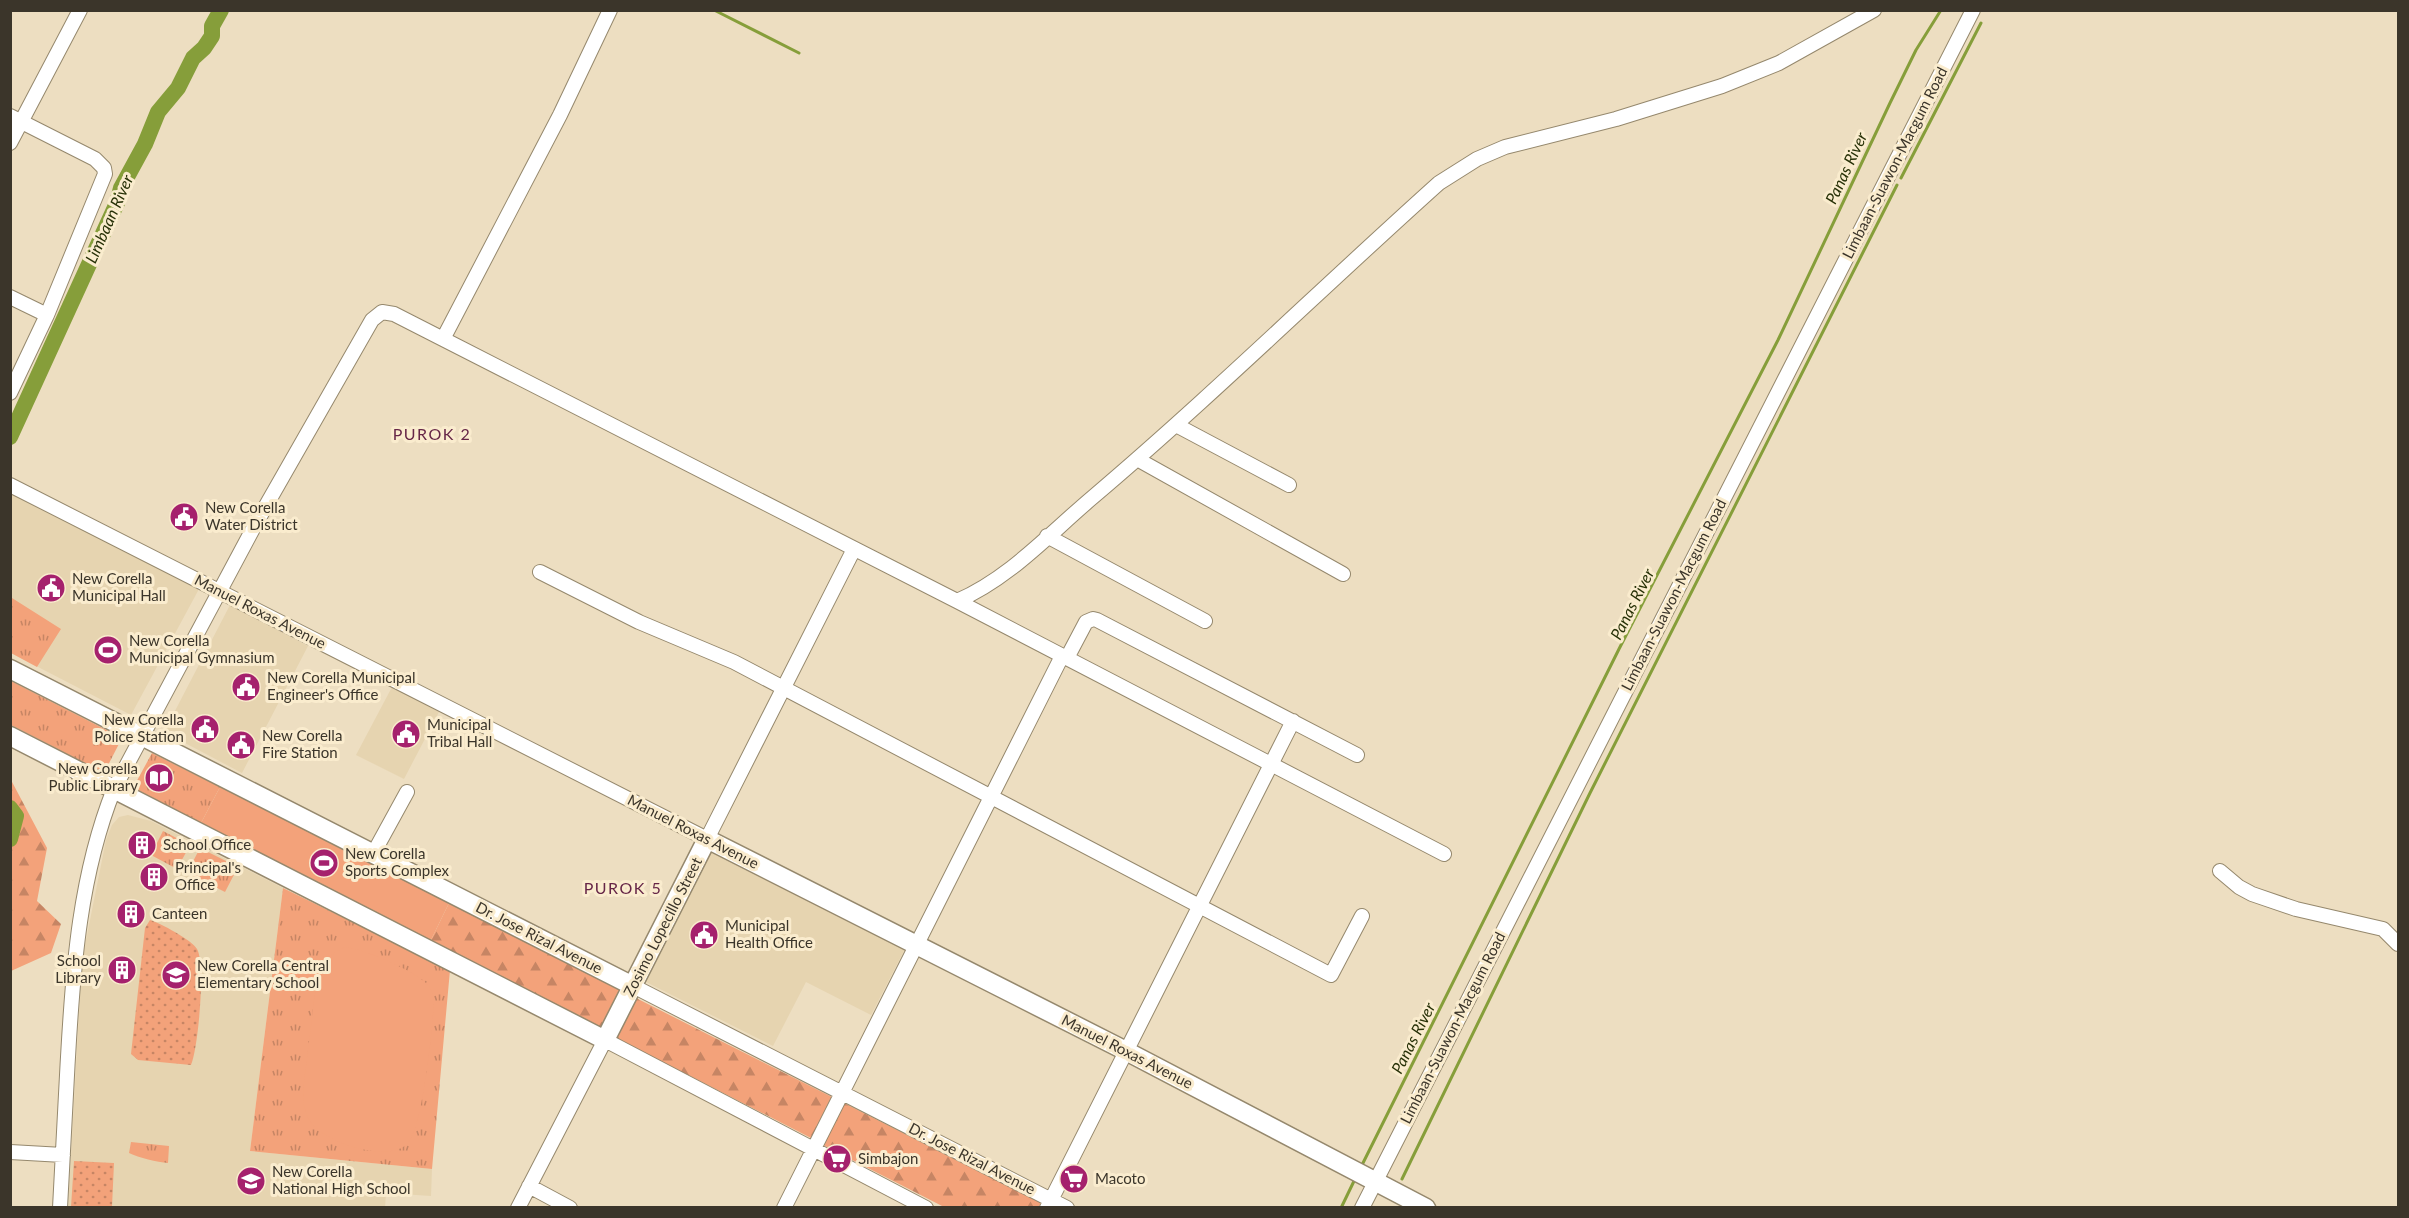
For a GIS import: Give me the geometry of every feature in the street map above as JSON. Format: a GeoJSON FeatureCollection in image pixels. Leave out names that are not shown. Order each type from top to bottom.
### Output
{"type":"FeatureCollection","features":[{"type":"Feature","properties":{"kind":"main road","name":"Dr. Jose Rizal Avenue"},"geometry":{"type":"LineString","coordinates":[[10,669],[633,986]]}},
{"type":"Feature","properties":{"kind":"main road"},"geometry":{"type":"LineString","coordinates":[[10,736],[605,1040]]}},
{"type":"Feature","properties":{"kind":"main road","name":"Manuel Roxas Avenue"},"geometry":{"type":"LineString","coordinates":[[707,839],[1126,1051],[1426,1208]]}},
{"type":"Feature","properties":{"kind":"main road","name":"Zosimo Lopecillo Street"},"geometry":{"type":"LineString","coordinates":[[605,1040],[707,839]]}},
{"type":"Feature","properties":{"kind":"street"},"geometry":{"type":"LineString","coordinates":[[10,143],[16,118],[80,10]]}},
{"type":"Feature","properties":{"kind":"street"},"geometry":{"type":"LineString","coordinates":[[443,339],[555,125],[610,10]]}},
{"type":"Feature","properties":{"kind":"street"},"geometry":{"type":"LineString","coordinates":[[957,601],[1000,578],[1137,459],[1438,183],[1477,159],[1505,147],[1616,119],[1722,86],[1779,63],[1874,10]]}},
{"type":"Feature","properties":{"kind":"street","name":"Limbaan-Suawon-Macgum Road"},"geometry":{"type":"LineString","coordinates":[[1362,1208],[1370,1178],[1973,10]]}},
{"type":"Feature","properties":{"kind":"street"},"geometry":{"type":"LineString","coordinates":[[10,393],[47,315],[105,174],[101,163],[95,159],[16,118]]}},
{"type":"Feature","properties":{"kind":"street"},"geometry":{"type":"LineString","coordinates":[[10,297],[47,315]]}},
{"type":"Feature","properties":{"kind":"street"},"geometry":{"type":"LineString","coordinates":[[60,1208],[77,943],[84,898],[101,828],[114,789],[219,592],[376,314],[382,312],[394,314],[957,601],[1444,854]]}},
{"type":"Feature","properties":{"kind":"street"},"geometry":{"type":"LineString","coordinates":[[1176,425],[1289,485]]}},
{"type":"Feature","properties":{"kind":"street"},"geometry":{"type":"LineString","coordinates":[[1137,459],[1343,574]]}},
{"type":"Feature","properties":{"kind":"street","name":"Manuel Roxas Avenue"},"geometry":{"type":"LineString","coordinates":[[10,485],[707,839]]}},
{"type":"Feature","properties":{"kind":"street"},"geometry":{"type":"LineString","coordinates":[[1047,536],[1205,621]]}},
{"type":"Feature","properties":{"kind":"street","name":"Zosimo Lopecillo Street"},"geometry":{"type":"LineString","coordinates":[[707,839],[854,549]]}},
{"type":"Feature","properties":{"kind":"street"},"geometry":{"type":"LineString","coordinates":[[540,572],[596,602],[734,662],[1331,975],[1362,916]]}},
{"type":"Feature","properties":{"kind":"street"},"geometry":{"type":"LineString","coordinates":[[784,1208],[990,797],[1086,622],[1097,620],[1357,755]]}},
{"type":"Feature","properties":{"kind":"street"},"geometry":{"type":"LineString","coordinates":[[1049,1203],[1293,721]]}},
{"type":"Feature","properties":{"kind":"street"},"geometry":{"type":"LineString","coordinates":[[373,854],[407,792]]}},
{"type":"Feature","properties":{"kind":"street"},"geometry":{"type":"LineString","coordinates":[[2220,871],[2239,887],[2252,894],[2296,909],[2383,929],[2398,944]]}},
{"type":"Feature","properties":{"kind":"street","name":"Dr. Jose Rizal Avenue"},"geometry":{"type":"LineString","coordinates":[[633,986],[1049,1203],[1067,1208]]}},
{"type":"Feature","properties":{"kind":"street"},"geometry":{"type":"LineString","coordinates":[[605,1040],[926,1208]]}},
{"type":"Feature","properties":{"kind":"street","name":"Zosimo Lopecillo Street"},"geometry":{"type":"LineString","coordinates":[[518,1208],[605,1040]]}},
{"type":"Feature","properties":{"kind":"street"},"geometry":{"type":"LineString","coordinates":[[10,1152],[63,1155]]}},
{"type":"Feature","properties":{"kind":"street"},"geometry":{"type":"LineString","coordinates":[[529,1186],[570,1208]]}},
{"type":"Feature","properties":{"kind":"shaded area"},"geometry":{"type":"Polygon","coordinates":[[[10,492],[199,589],[131,715],[11,653],[10,492]]]}},
{"type":"Feature","properties":{"kind":"shaded area"},"geometry":{"type":"Polygon","coordinates":[[[230,605],[308,646],[242,773],[164,732],[230,605]]]}},
{"type":"Feature","properties":{"kind":"shaded area"},"geometry":{"type":"Polygon","coordinates":[[[392,687],[439,712],[404,779],[356,755],[392,687]]]}},
{"type":"Feature","properties":{"kind":"shaded area","name":"New Corella Central Elementary School"},"geometry":{"type":"Polygon","coordinates":[[[128,815],[151,821],[283,888],[250,1151],[432,1169],[431,1196],[386,1193],[385,1208],[68,1208],[82,960],[106,840],[112,825],[119,817],[128,815]]]}},
{"type":"Feature","properties":{"kind":"shaded area"},"geometry":{"type":"Polygon","coordinates":[[[709,849],[906,947],[871,1015],[806,982],[773,1046],[642,980],[709,849]]]}},
{"type":"Feature","properties":{"kind":"green space"},"geometry":{"type":"Polygon","coordinates":[[[12,598],[61,629],[37,667],[11,653],[12,598]]]}},
{"type":"Feature","properties":{"kind":"green space"},"geometry":{"type":"Polygon","coordinates":[[[11,681],[122,738],[104,773],[11,725],[11,681]]]}},
{"type":"Feature","properties":{"kind":"green space"},"geometry":{"type":"Polygon","coordinates":[[[152,753],[220,787],[201,823],[133,788],[152,753]]]}},
{"type":"Feature","properties":{"kind":"green space"},"geometry":{"type":"Polygon","coordinates":[[[11,780],[47,848],[37,901],[61,924],[51,953],[11,971],[11,780]]]}},
{"type":"Feature","properties":{"kind":"green space","name":"New Corella Sports Complex"},"geometry":{"type":"Polygon","coordinates":[[[220,787],[449,903],[430,942],[201,823],[220,787]]]}},
{"type":"Feature","properties":{"kind":"green space"},"geometry":{"type":"Polygon","coordinates":[[[163,831],[190,845],[177,869],[151,855],[163,831]]]}},
{"type":"Feature","properties":{"kind":"green space"},"geometry":{"type":"Polygon","coordinates":[[[200,848],[238,867],[225,892],[187,873],[200,848]]]}},
{"type":"Feature","properties":{"kind":"green space"},"geometry":{"type":"Polygon","coordinates":[[[283,888],[450,970],[432,1169],[250,1151],[283,888]]]}},
{"type":"Feature","properties":{"kind":"green space"},"geometry":{"type":"Polygon","coordinates":[[[449,903],[622,990],[601,1030],[430,942],[449,903]]]}},
{"type":"Feature","properties":{"kind":"green space"},"geometry":{"type":"Polygon","coordinates":[[[150,920],[189,941],[197,949],[200,958],[200,1007],[191,1065],[138,1060],[131,1054],[145,928],[150,920]]]}},
{"type":"Feature","properties":{"kind":"green space"},"geometry":{"type":"Polygon","coordinates":[[[344,947],[375,955],[399,966],[426,983],[433,995],[429,1052],[418,1117],[408,1143],[399,1149],[387,1152],[359,1148],[331,1138],[312,1124],[304,1103],[303,1090],[317,977],[327,958],[344,947]]]}},
{"type":"Feature","properties":{"kind":"green space"},"geometry":{"type":"Polygon","coordinates":[[[636,998],[832,1097],[811,1138],[616,1038],[636,998]]]}},
{"type":"Feature","properties":{"kind":"green space"},"geometry":{"type":"Polygon","coordinates":[[[844,1103],[1041,1203],[1038,1208],[944,1207],[823,1145],[844,1103]]]}},
{"type":"Feature","properties":{"kind":"green space"},"geometry":{"type":"Polygon","coordinates":[[[131,1142],[169,1146],[168,1163],[148,1160],[129,1153],[131,1142]]]}},
{"type":"Feature","properties":{"kind":"green space"},"geometry":{"type":"Polygon","coordinates":[[[74,1161],[114,1163],[112,1207],[71,1207],[74,1161]]]}},
{"type":"Feature","properties":{"kind":"waterway","name":"Limbaan River"},"geometry":{"type":"LineString","coordinates":[[10,437],[117,203],[121,188],[145,144],[158,112],[178,88],[193,58],[212,36],[212,26],[221,10]]}},
{"type":"Feature","properties":{"kind":"waterway"},"geometry":{"type":"LineString","coordinates":[[714,10],[799,53]]}},
{"type":"Feature","properties":{"kind":"waterway","name":"Panas River"},"geometry":{"type":"LineString","coordinates":[[1361,1167],[1619,649],[1778,340],[1916,50],[1941,10]]}},
{"type":"Feature","properties":{"kind":"waterway"},"geometry":{"type":"LineString","coordinates":[[1901,178],[1981,23]]}},
{"type":"Feature","properties":{"kind":"waterway"},"geometry":{"type":"LineString","coordinates":[[1402,1179],[1590,793],[1897,185]]}},
{"type":"Feature","properties":{"kind":"waterway","name":"Limbaan River"},"geometry":{"type":"LineString","coordinates":[[10,808],[16,816],[10,839]]}},
{"type":"Feature","properties":{"kind":"waterway","name":"Panas River"},"geometry":{"type":"LineString","coordinates":[[1341,1208],[1355,1179]]}},
{"type":"Feature","properties":{"kind":"place","name":"New Corella Water District"},"geometry":{"type":"Point","coordinates":[184,517]}},
{"type":"Feature","properties":{"kind":"place","name":"New Corella Municipal Hall"},"geometry":{"type":"Point","coordinates":[51,588]}},
{"type":"Feature","properties":{"kind":"place","name":"New Corella Municipal Gymnasium"},"geometry":{"type":"Point","coordinates":[108,650]}},
{"type":"Feature","properties":{"kind":"place","name":"New Corella Municipal Engineer's Office"},"geometry":{"type":"Point","coordinates":[246,687]}},
{"type":"Feature","properties":{"kind":"place","name":"New Corella Police Station"},"geometry":{"type":"Point","coordinates":[205,729]}},
{"type":"Feature","properties":{"kind":"place","name":"Municipal Tribal Hall"},"geometry":{"type":"Point","coordinates":[406,734]}},
{"type":"Feature","properties":{"kind":"place","name":"New Corella Fire Station"},"geometry":{"type":"Point","coordinates":[241,745]}},
{"type":"Feature","properties":{"kind":"place","name":"New Corella Public Library"},"geometry":{"type":"Point","coordinates":[159,778]}},
{"type":"Feature","properties":{"kind":"place","name":"School Office"},"geometry":{"type":"Point","coordinates":[142,845]}},
{"type":"Feature","properties":{"kind":"place","name":"New Corella Sports Complex"},"geometry":{"type":"Point","coordinates":[324,863]}},
{"type":"Feature","properties":{"kind":"place","name":"Principal's Office"},"geometry":{"type":"Point","coordinates":[154,877]}},
{"type":"Feature","properties":{"kind":"place","name":"Canteen"},"geometry":{"type":"Point","coordinates":[131,914]}},
{"type":"Feature","properties":{"kind":"place","name":"Municipal Health Office"},"geometry":{"type":"Point","coordinates":[704,935]}},
{"type":"Feature","properties":{"kind":"place","name":"School Library"},"geometry":{"type":"Point","coordinates":[122,970]}},
{"type":"Feature","properties":{"kind":"place","name":"New Corella Central Elementary School"},"geometry":{"type":"Point","coordinates":[176,975]}},
{"type":"Feature","properties":{"kind":"place","name":"Simbajon"},"geometry":{"type":"Point","coordinates":[837,1159]}},
{"type":"Feature","properties":{"kind":"place","name":"Macoto"},"geometry":{"type":"Point","coordinates":[1074,1179]}},
{"type":"Feature","properties":{"kind":"place","name":"New Corella National High School"},"geometry":{"type":"Point","coordinates":[251,1181]}},
{"type":"Feature","properties":{"kind":"district","name":"PUROK 2"},"geometry":{"type":"Point","coordinates":[432,434]}},
{"type":"Feature","properties":{"kind":"district","name":"PUROK 5"},"geometry":{"type":"Point","coordinates":[623,888]}}]}
